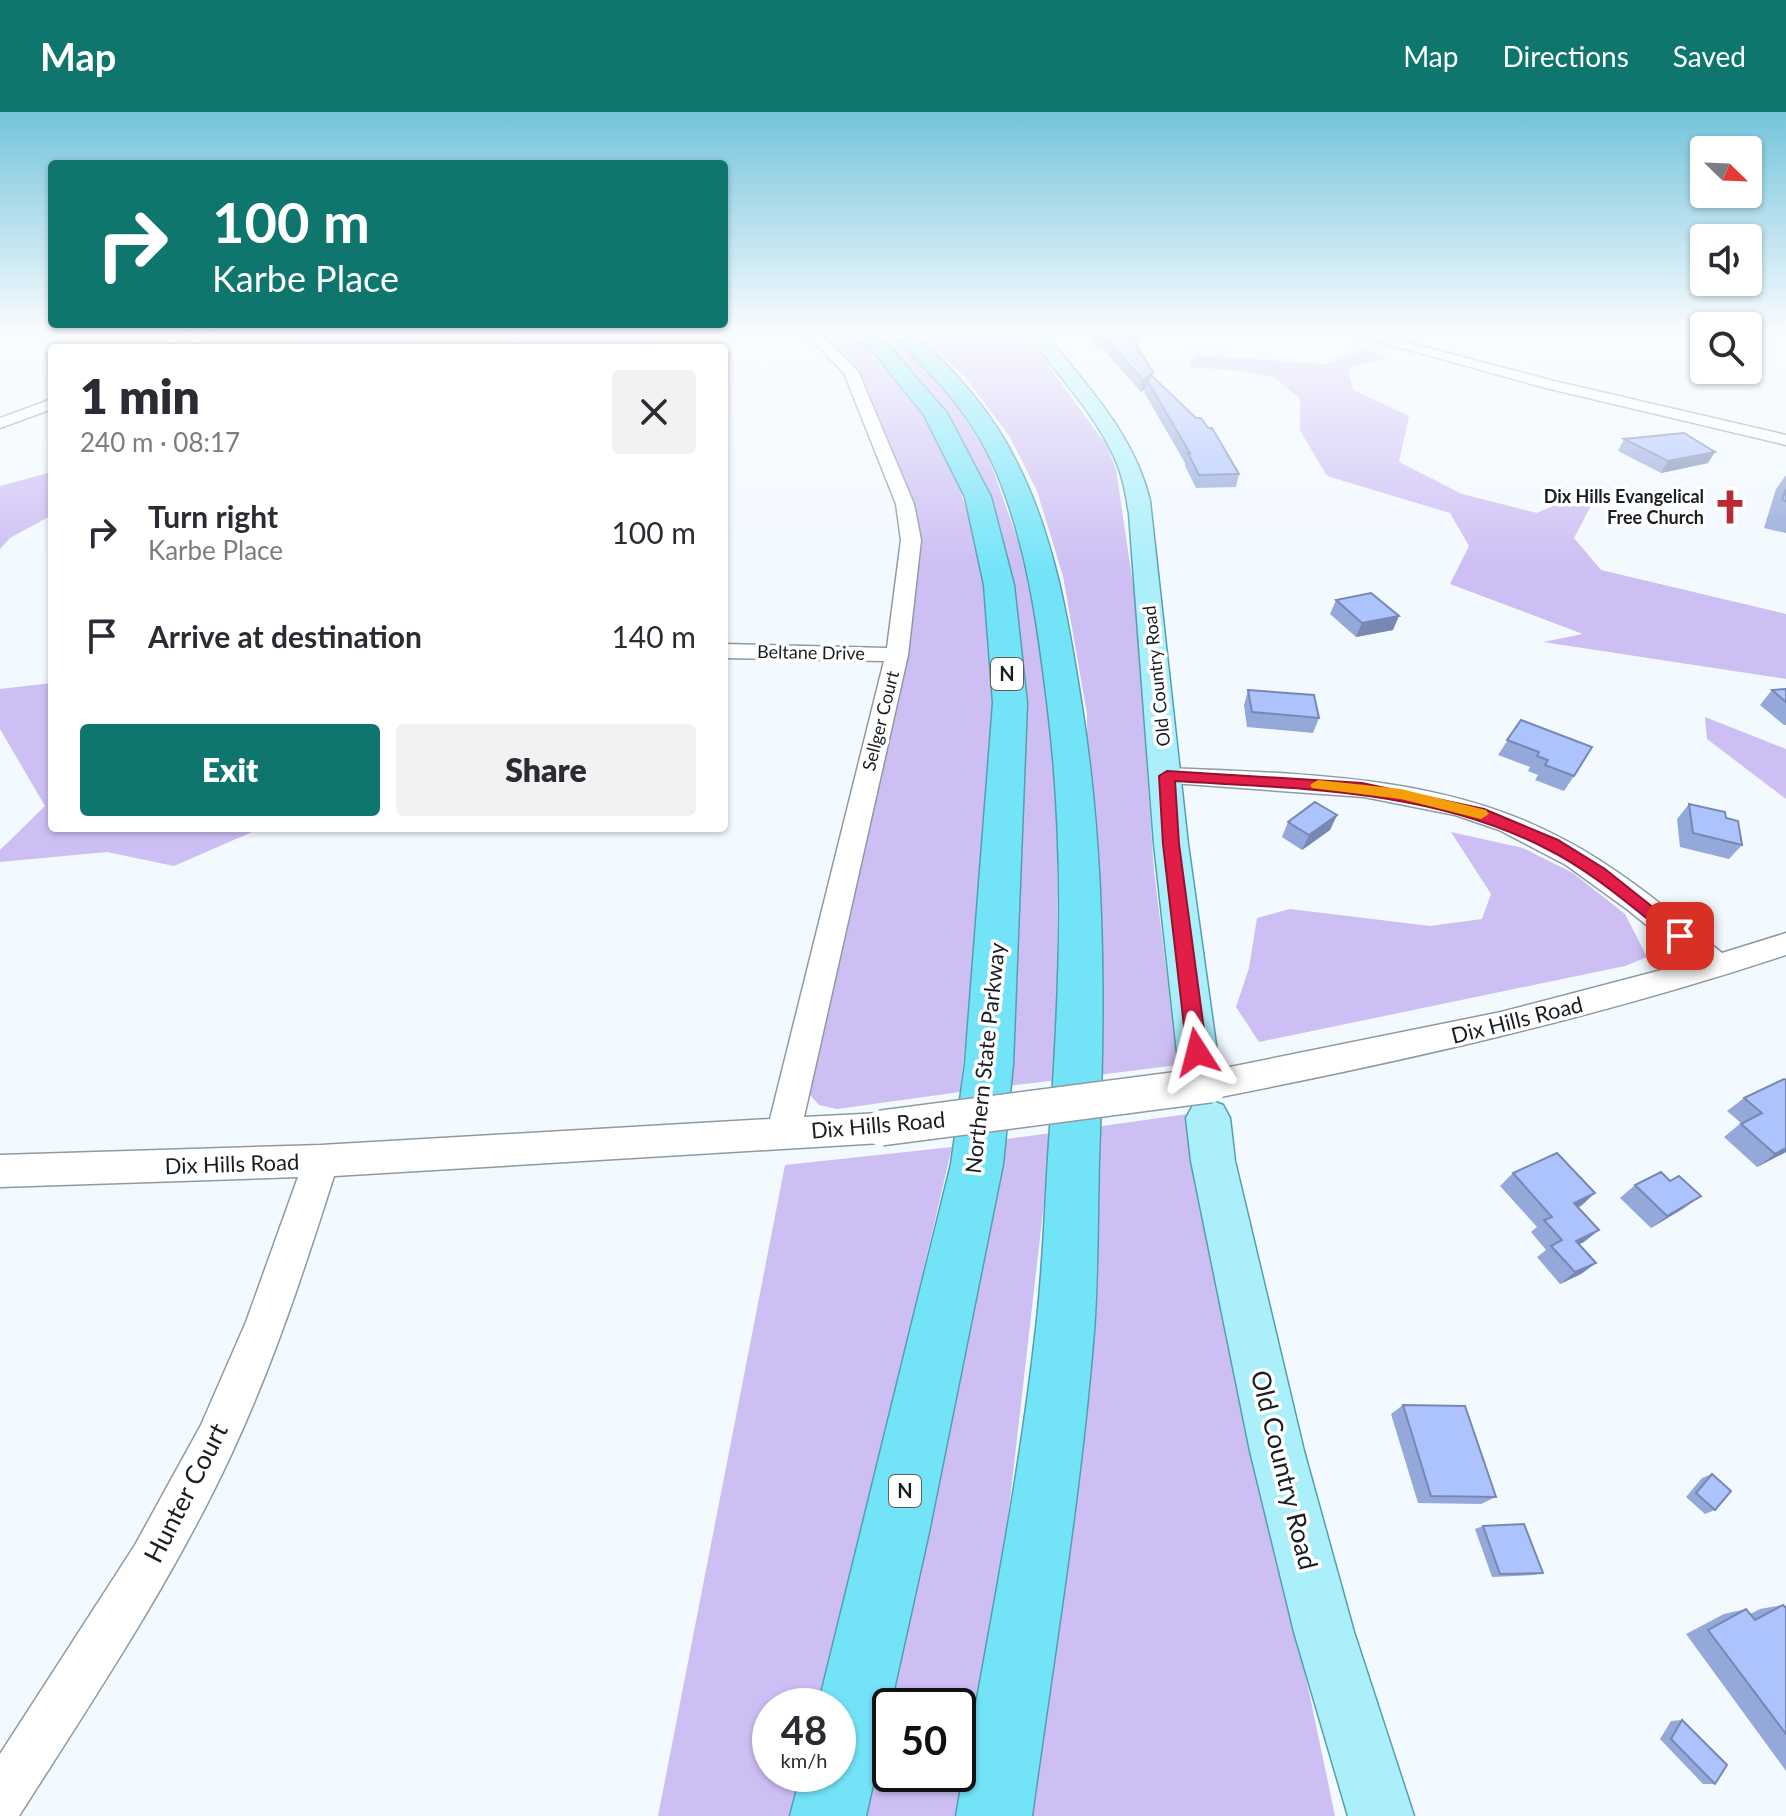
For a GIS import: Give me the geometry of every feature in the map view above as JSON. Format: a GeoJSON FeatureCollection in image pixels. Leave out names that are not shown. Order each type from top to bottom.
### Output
{"type":"FeatureCollection","features":[{"type":"Feature","properties":{"kind":"highway","name":"Northern State Parkway"},"geometry":{"type":"LineString","coordinates":[[828,1816],[896,1532],[977,1164],[990,1049],[1010,703],[999,585],[978,497],[932,410]]}},
{"type":"Feature","properties":{"kind":"highway"},"geometry":{"type":"LineString","coordinates":[[973,410],[1005,463],[1032,542],[1053,625],[1071,741],[1080,878],[1079,1059],[1063,1354],[994,1816]]}},
{"type":"Feature","properties":{"kind":"main road","name":"Old Country Road"},"geometry":{"type":"LineString","coordinates":[[1094,410],[1126,458],[1141,514],[1171,844],[1197,1052]]}},
{"type":"Feature","properties":{"kind":"main road","name":"Old Country Road"},"geometry":{"type":"LineString","coordinates":[[1208,1118],[1213,1161],[1277,1451],[1324,1632],[1381,1816]]}},
{"type":"Feature","properties":{"kind":"street"},"geometry":{"type":"LineString","coordinates":[[0,423],[37,410]]}},
{"type":"Feature","properties":{"kind":"street","name":"Sellger Court"},"geometry":{"type":"LineString","coordinates":[[784,1132],[897,655],[911,540],[905,504],[867,410]]}},
{"type":"Feature","properties":{"kind":"street"},"geometry":{"type":"LineString","coordinates":[[1661,410],[1786,440]]}},
{"type":"Feature","properties":{"kind":"street","name":"Beltane Drive"},"geometry":{"type":"LineString","coordinates":[[728,651],[897,655]]}},
{"type":"Feature","properties":{"kind":"street"},"geometry":{"type":"LineString","coordinates":[[1167,776],[1362,788],[1454,805],[1502,821],[1552,844],[1599,873],[1719,967]]}},
{"type":"Feature","properties":{"kind":"street","name":"Dix Hills Road"},"geometry":{"type":"LineString","coordinates":[[0,1171],[321,1161],[881,1128],[1210,1085],[1320,1065],[1530,1019],[1719,967],[1786,944]]}},
{"type":"Feature","properties":{"kind":"street","name":"Hunter Court"},"geometry":{"type":"LineString","coordinates":[[0,1799],[139,1583],[198,1477],[237,1393],[287,1266],[321,1161]]}},
{"type":"Feature","properties":{"kind":"shaded area"},"geometry":{"type":"Polygon","coordinates":[[[875,410],[918,410],[945,449],[974,530],[996,653],[993,790],[960,1092],[837,1109],[819,1105],[810,1095],[896,695],[917,532],[912,499],[875,410]]]}},
{"type":"Feature","properties":{"kind":"shaded area"},"geometry":{"type":"Polygon","coordinates":[[[934,410],[959,410],[987,453],[1018,541],[1038,628],[1057,775],[1057,1080],[1000,1087],[1015,629],[1003,542],[968,454],[934,410]]]}},
{"type":"Feature","properties":{"kind":"shaded area"},"geometry":{"type":"Polygon","coordinates":[[[989,410],[1080,410],[1107,446],[1116,469],[1135,598],[1154,871],[1178,1065],[1090,1076],[1087,714],[1063,576],[1037,491],[1010,437],[989,410]]]}},
{"type":"Feature","properties":{"kind":"shaded area"},"geometry":{"type":"Polygon","coordinates":[[[1300,410],[1395,410],[1409,416],[1399,462],[1462,494],[1537,513],[1602,485],[1574,538],[1601,570],[1786,614],[1786,679],[1543,642],[1583,634],[1450,584],[1469,546],[1450,513],[1327,476],[1300,430],[1300,410]]]}},
{"type":"Feature","properties":{"kind":"shaded area"},"geometry":{"type":"Polygon","coordinates":[[[48,473],[48,517],[10,538],[0,549],[0,486],[48,473]]]}},
{"type":"Feature","properties":{"kind":"shaded area"},"geometry":{"type":"Polygon","coordinates":[[[48,683],[48,832],[252,832],[174,866],[107,852],[0,862],[0,850],[45,806],[0,729],[0,689],[48,683]]]}},
{"type":"Feature","properties":{"kind":"shaded area"},"geometry":{"type":"Polygon","coordinates":[[[1705,717],[1786,749],[1786,799],[1707,739],[1705,717]]]}},
{"type":"Feature","properties":{"kind":"shaded area"},"geometry":{"type":"Polygon","coordinates":[[[1451,832],[1523,848],[1573,873],[1625,914],[1647,957],[1625,966],[1259,1042],[1236,1007],[1249,968],[1257,918],[1290,909],[1430,926],[1482,919],[1491,894],[1451,832]]]}},
{"type":"Feature","properties":{"kind":"shaded area"},"geometry":{"type":"Polygon","coordinates":[[[1188,1114],[1335,1816],[1032,1816],[1095,1127],[1188,1114]]]}},
{"type":"Feature","properties":{"kind":"shaded area"},"geometry":{"type":"Polygon","coordinates":[[[1052,1133],[1001,1578],[976,1710],[976,1688],[884,1688],[1006,1139],[1052,1133]]]}},
{"type":"Feature","properties":{"kind":"shaded area"},"geometry":{"type":"Polygon","coordinates":[[[952,1147],[826,1688],[752,1688],[752,1792],[801,1792],[795,1816],[658,1816],[785,1165],[952,1147]]]}},
{"type":"Feature","properties":{"kind":"shaded area"},"geometry":{"type":"Polygon","coordinates":[[[872,1740],[872,1792],[961,1792],[956,1816],[855,1816],[872,1740]]]}},
{"type":"Feature","properties":{"kind":"building"},"geometry":{"type":"Polygon","coordinates":[[[1164,410],[1187,410],[1196,418],[1201,418],[1208,428],[1212,428],[1239,474],[1199,475],[1164,410]]]}},
{"type":"Feature","properties":{"kind":"building"},"geometry":{"type":"Polygon","coordinates":[[[1684,433],[1715,452],[1668,461],[1624,439],[1684,433]]]}},
{"type":"Feature","properties":{"kind":"building"},"geometry":{"type":"Polygon","coordinates":[[[1371,593],[1399,616],[1362,623],[1336,600],[1371,593]]]}},
{"type":"Feature","properties":{"kind":"building"},"geometry":{"type":"Polygon","coordinates":[[[1786,689],[1786,702],[1772,690],[1786,689]]]}},
{"type":"Feature","properties":{"kind":"building"},"geometry":{"type":"Polygon","coordinates":[[[1248,690],[1314,695],[1319,718],[1252,712],[1248,690]]]}},
{"type":"Feature","properties":{"kind":"building"},"geometry":{"type":"Polygon","coordinates":[[[1521,720],[1592,747],[1574,776],[1545,765],[1548,760],[1537,756],[1539,752],[1507,740],[1521,720]]]}},
{"type":"Feature","properties":{"kind":"building"},"geometry":{"type":"Polygon","coordinates":[[[1315,802],[1337,815],[1309,835],[1288,822],[1315,802]]]}},
{"type":"Feature","properties":{"kind":"building"},"geometry":{"type":"Polygon","coordinates":[[[1689,804],[1725,812],[1726,818],[1738,821],[1742,845],[1693,833],[1689,804]]]}},
{"type":"Feature","properties":{"kind":"building"},"geometry":{"type":"Polygon","coordinates":[[[1784,1079],[1786,1148],[1775,1154],[1741,1124],[1762,1113],[1744,1098],[1784,1079]]]}},
{"type":"Feature","properties":{"kind":"building"},"geometry":{"type":"Polygon","coordinates":[[[1557,1153],[1595,1193],[1574,1203],[1599,1230],[1576,1241],[1596,1263],[1575,1272],[1551,1246],[1562,1240],[1544,1220],[1552,1217],[1513,1173],[1557,1153]]]}},
{"type":"Feature","properties":{"kind":"building"},"geometry":{"type":"Polygon","coordinates":[[[1661,1172],[1670,1181],[1679,1176],[1701,1196],[1667,1216],[1635,1185],[1661,1172]]]}},
{"type":"Feature","properties":{"kind":"building"},"geometry":{"type":"Polygon","coordinates":[[[1403,1405],[1465,1406],[1496,1497],[1431,1496],[1403,1405]]]}},
{"type":"Feature","properties":{"kind":"building"},"geometry":{"type":"Polygon","coordinates":[[[1712,1474],[1731,1491],[1715,1510],[1696,1493],[1712,1474]]]}},
{"type":"Feature","properties":{"kind":"building"},"geometry":{"type":"Polygon","coordinates":[[[1524,1524],[1543,1573],[1500,1574],[1483,1526],[1524,1524]]]}},
{"type":"Feature","properties":{"kind":"building"},"geometry":{"type":"Polygon","coordinates":[[[1783,1605],[1786,1608],[1786,1734],[1708,1630],[1746,1609],[1755,1620],[1783,1605]]]}},
{"type":"Feature","properties":{"kind":"building"},"geometry":{"type":"Polygon","coordinates":[[[1682,1720],[1727,1765],[1715,1784],[1671,1739],[1682,1720]]]}},
{"type":"Feature","properties":{"kind":"slow traffic"},"geometry":{"type":"LineString","coordinates":[[1318,785],[1401,794],[1481,814]]}},
{"type":"Feature","properties":{"kind":"place","name":"Dix Hills Evangelical Free Church"},"geometry":{"type":"Point","coordinates":[1730,507]}},
{"type":"Feature","properties":{"kind":"route"},"geometry":{"type":"LineString","coordinates":[[1197,1052],[1171,844],[1167,776],[1362,788],[1454,805],[1502,821],[1552,844],[1599,873],[1680,936]]}}]}
